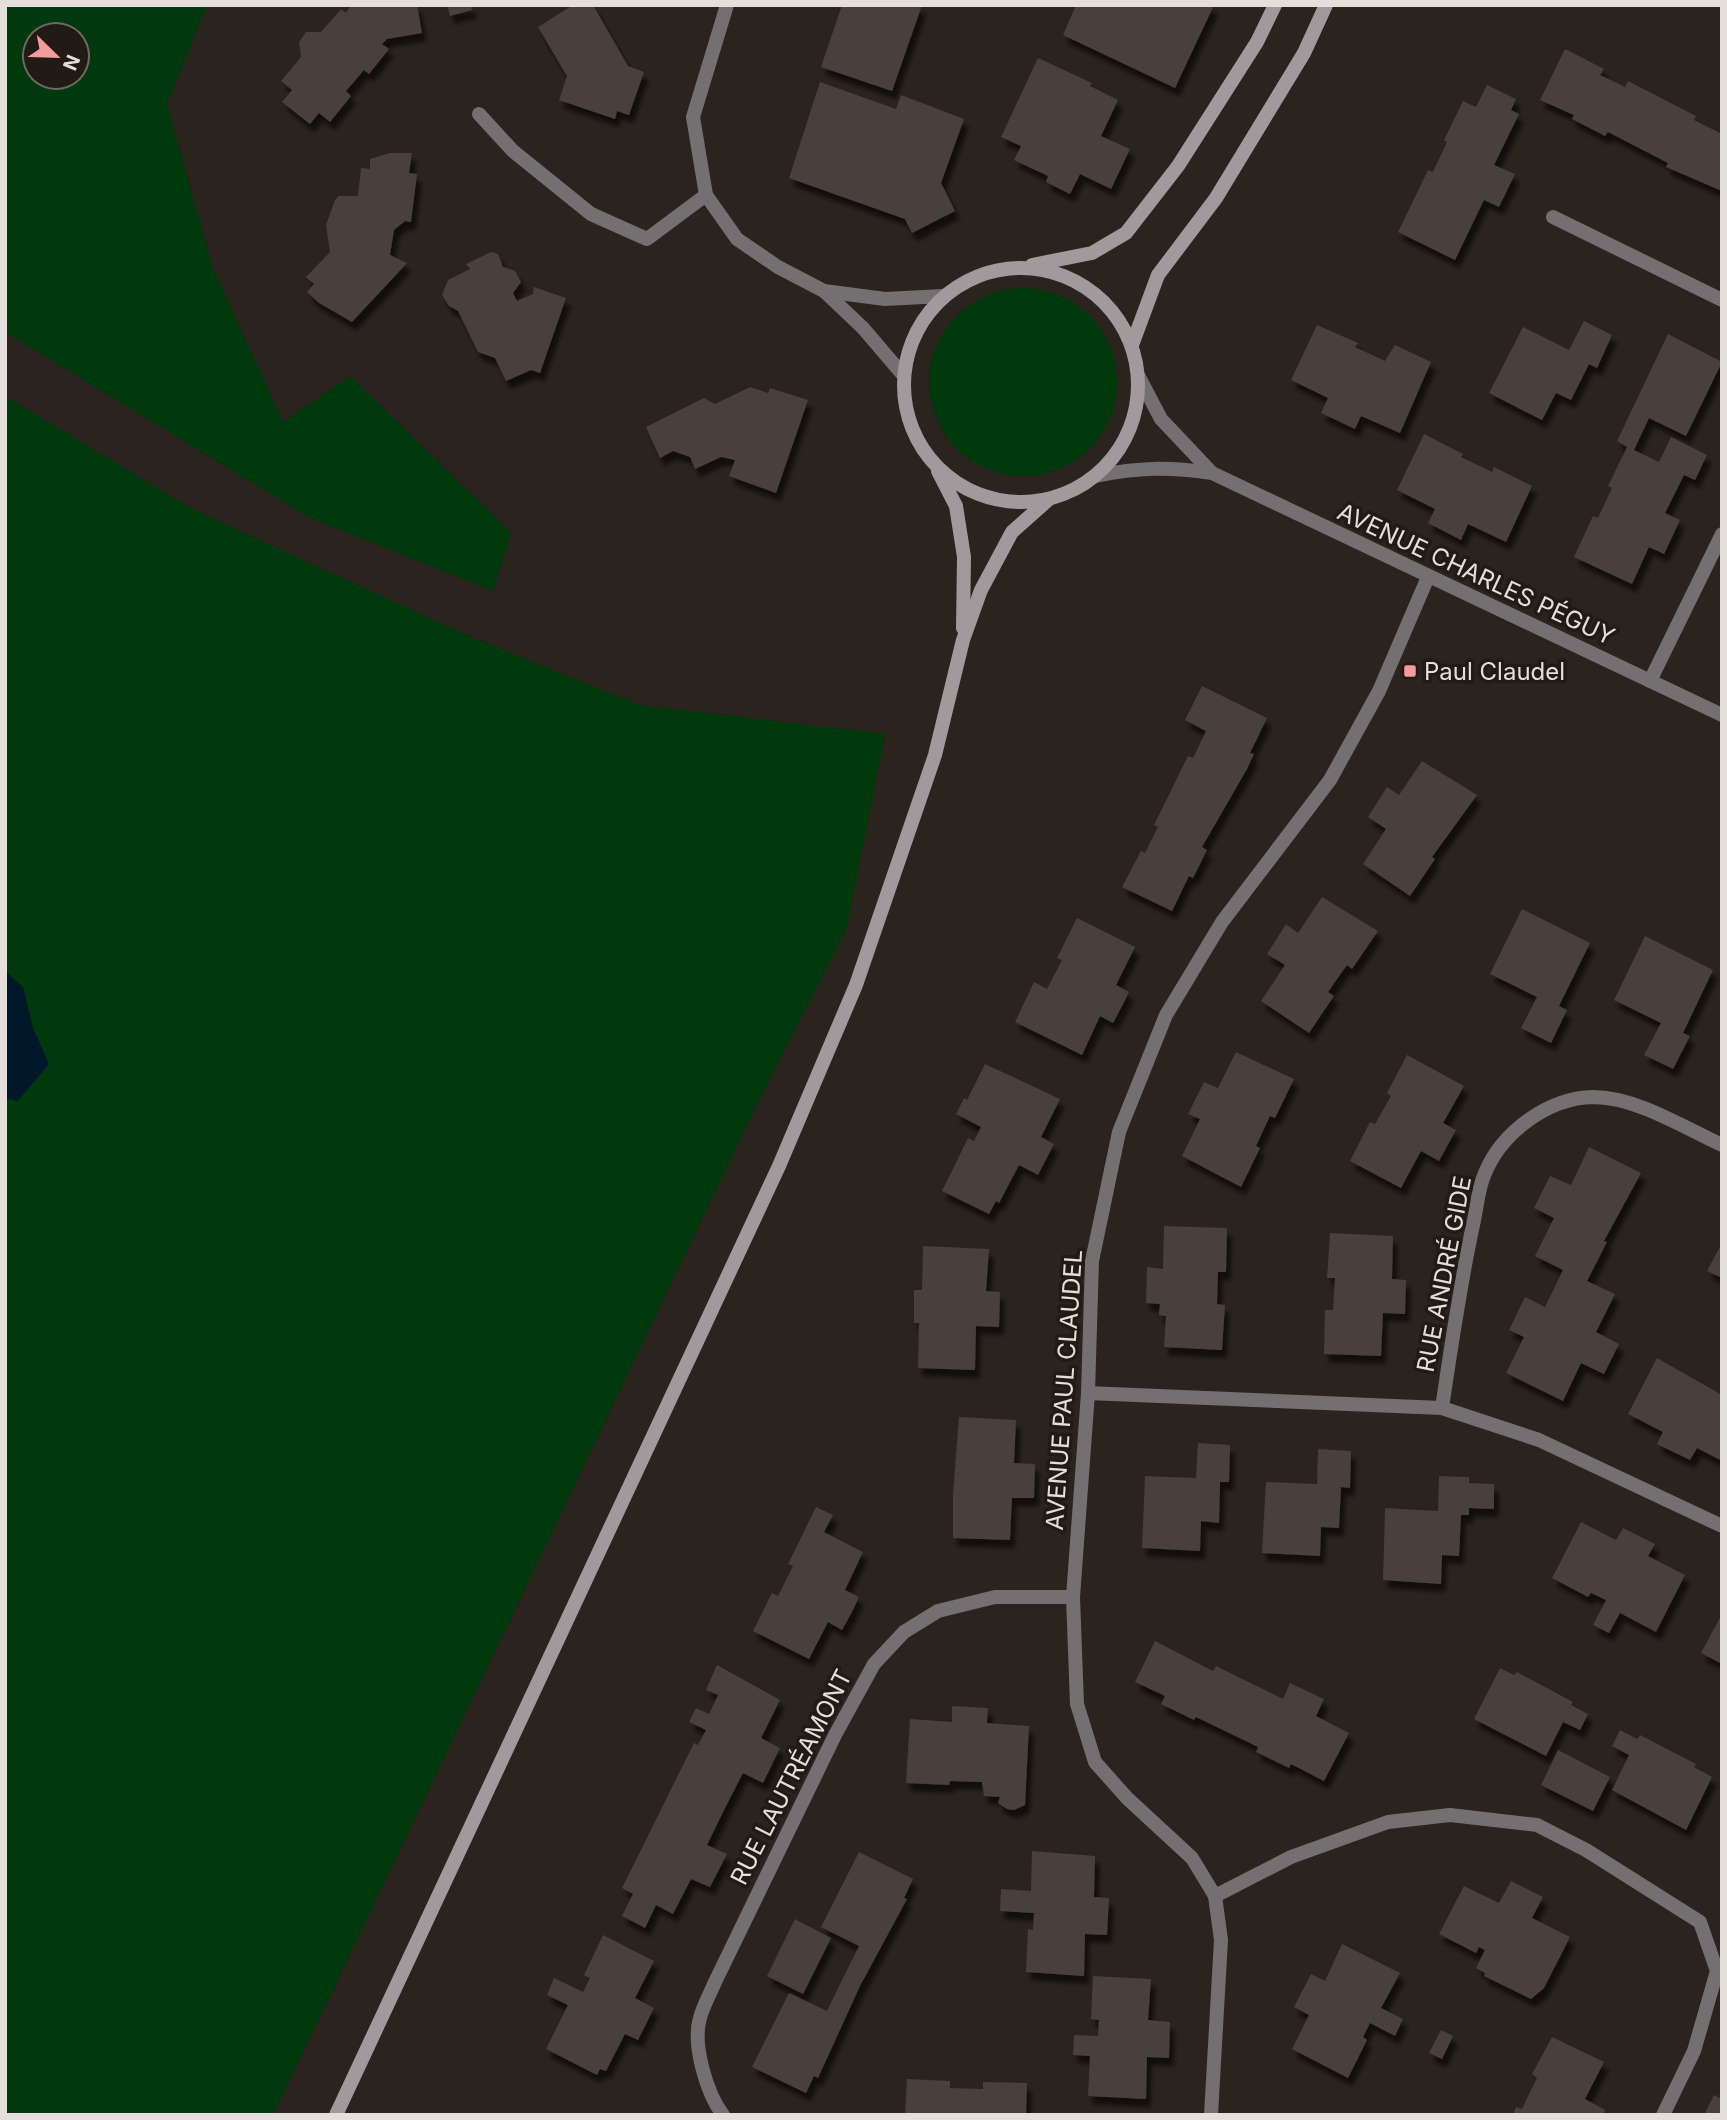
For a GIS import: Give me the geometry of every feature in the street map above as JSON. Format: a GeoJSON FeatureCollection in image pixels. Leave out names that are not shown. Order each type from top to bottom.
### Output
{"type":"FeatureCollection","features":[{"type":"Feature","properties":{"kind":"main road"},"geometry":{"type":"LineString","coordinates":[[963,640],[964,557],[956,506],[936,467],[916,440],[905,408],[904,376],[910,346],[924,319],[943,296],[967,280],[993,270],[1092,253],[1126,233],[1178,166],[1258,42],[1275,5]]}},
{"type":"Feature","properties":{"kind":"main road"},"geometry":{"type":"LineString","coordinates":[[1132,345],[1158,275],[1216,198],[1304,53],[1326,5]]}},
{"type":"Feature","properties":{"kind":"main road"},"geometry":{"type":"LineString","coordinates":[[936,467],[968,491],[1007,503],[1048,500],[1073,491],[1097,476],[1121,448],[1136,414],[1139,377],[1132,345],[1116,314],[1089,289],[1057,273],[1022,267]]}},
{"type":"Feature","properties":{"kind":"main road"},"geometry":{"type":"LineString","coordinates":[[336,2115],[789,1142],[869,947],[935,755],[963,640],[981,590],[1012,532],[1048,500]]}},
{"type":"Feature","properties":{"kind":"street"},"geometry":{"type":"LineString","coordinates":[[727,5],[693,117],[706,195],[737,239],[778,267],[824,291],[863,328],[904,376]]}},
{"type":"Feature","properties":{"kind":"street"},"geometry":{"type":"LineString","coordinates":[[480,114],[513,152],[592,214],[647,239],[706,195]]}},
{"type":"Feature","properties":{"kind":"street"},"geometry":{"type":"LineString","coordinates":[[1553,217],[1722,300]]}},
{"type":"Feature","properties":{"kind":"street"},"geometry":{"type":"LineString","coordinates":[[824,291],[885,299],[943,296]]}},
{"type":"Feature","properties":{"kind":"street","name":"AVENUE CHARLES PÉGUY"},"geometry":{"type":"LineString","coordinates":[[1139,377],[1161,419],[1212,473]]}},
{"type":"Feature","properties":{"kind":"street","name":"AVENUE CHARLES PÉGUY"},"geometry":{"type":"LineString","coordinates":[[1097,476],[1129,469],[1163,467],[1212,473],[1722,715]]}},
{"type":"Feature","properties":{"kind":"street"},"geometry":{"type":"LineString","coordinates":[[1650,681],[1722,534]]}},
{"type":"Feature","properties":{"kind":"street","name":"AVENUE PAUL CLAUDEL"},"geometry":{"type":"LineString","coordinates":[[1211,2115],[1221,1940],[1215,1896],[1192,1858],[1128,1798],[1095,1762],[1077,1704],[1073,1597],[1088,1393],[1092,1261],[1119,1132],[1166,1015],[1222,922],[1330,780],[1379,691],[1428,577]]}},
{"type":"Feature","properties":{"kind":"street","name":"RUE ANDRÉ GIDE"},"geometry":{"type":"LineString","coordinates":[[1442,1408],[1467,1254],[1485,1173],[1511,1135],[1526,1121],[1557,1103],[1593,1097],[1627,1103],[1722,1144]]}},
{"type":"Feature","properties":{"kind":"street","name":"RUE ANDRÉ GIDE"},"geometry":{"type":"LineString","coordinates":[[1088,1393],[1442,1408],[1539,1440],[1722,1526]]}},
{"type":"Feature","properties":{"kind":"street","name":"RUE LAUTRÉAMONT"},"geometry":{"type":"LineString","coordinates":[[723,2115],[715,2104],[701,2064],[699,2021],[715,1982],[835,1735],[874,1664],[904,1632],[938,1611],[995,1597],[1073,1597]]}},
{"type":"Feature","properties":{"kind":"street"},"geometry":{"type":"LineString","coordinates":[[1215,1896],[1292,1857],[1388,1822],[1450,1815],[1537,1825],[1586,1850],[1700,1922],[1717,1970],[1695,2051],[1663,2115]]}},
{"type":"Feature","properties":{"kind":"green space"},"geometry":{"type":"Polygon","coordinates":[[[5,5],[207,5],[167,105],[212,266],[283,422],[350,376],[511,533],[493,591],[310,518],[5,332],[5,5]]]}},
{"type":"Feature","properties":{"kind":"green space"},"geometry":{"type":"Polygon","coordinates":[[[1023,288],[1059,296],[1075,304],[1089,316],[1101,330],[1109,346],[1117,382],[1109,418],[1101,434],[1089,448],[1075,460],[1059,468],[1023,476],[987,468],[971,460],[957,448],[945,434],[937,418],[929,382],[937,346],[945,330],[957,316],[971,304],[987,296],[1023,288]]]}},
{"type":"Feature","properties":{"kind":"green space"},"geometry":{"type":"Polygon","coordinates":[[[5,396],[192,509],[466,635],[640,705],[885,734],[846,930],[759,1100],[273,2115],[5,2115],[5,396]]]}},
{"type":"Feature","properties":{"kind":"water"},"geometry":{"type":"Polygon","coordinates":[[[5,971],[23,987],[33,1028],[49,1064],[18,1101],[5,1099],[5,971]]]}},
{"type":"Feature","properties":{"kind":"building"},"geometry":{"type":"Polygon","coordinates":[[[351,5],[417,5],[422,33],[387,39],[382,44],[389,49],[369,74],[364,70],[346,91],[351,96],[330,122],[319,113],[310,124],[282,102],[292,90],[281,81],[301,57],[299,42],[306,32],[321,32],[341,9],[346,13],[351,5]]]}},
{"type":"Feature","properties":{"kind":"building"},"geometry":{"type":"Polygon","coordinates":[[[447,5],[471,5],[472,10],[450,16],[447,5]]]}},
{"type":"Feature","properties":{"kind":"building"},"geometry":{"type":"Polygon","coordinates":[[[573,5],[593,5],[628,66],[644,72],[629,115],[617,111],[615,119],[559,100],[567,76],[538,27],[573,5]]]}},
{"type":"Feature","properties":{"kind":"building"},"geometry":{"type":"Polygon","coordinates":[[[842,5],[922,5],[892,91],[821,67],[842,5]]]}},
{"type":"Feature","properties":{"kind":"building"},"geometry":{"type":"Polygon","coordinates":[[[1076,5],[1214,5],[1175,88],[1063,35],[1076,5]]]}},
{"type":"Feature","properties":{"kind":"building"},"geometry":{"type":"Polygon","coordinates":[[[1565,49],[1604,69],[1600,75],[1625,87],[1628,81],[1696,116],[1694,120],[1720,133],[1722,130],[1722,191],[1666,167],[1668,163],[1608,132],[1605,136],[1572,119],[1574,115],[1540,100],[1565,49]]]}},
{"type":"Feature","properties":{"kind":"building"},"geometry":{"type":"Polygon","coordinates":[[[1038,58],[1092,83],[1090,86],[1118,100],[1101,136],[1130,149],[1111,189],[1080,174],[1070,194],[1046,182],[1048,176],[1014,160],[1021,146],[1001,137],[1038,58]]]}},
{"type":"Feature","properties":{"kind":"building"},"geometry":{"type":"Polygon","coordinates":[[[820,82],[896,109],[901,95],[964,119],[941,183],[955,211],[912,233],[905,219],[789,178],[820,82]]]}},
{"type":"Feature","properties":{"kind":"building"},"geometry":{"type":"Polygon","coordinates":[[[1487,85],[1516,99],[1511,110],[1519,114],[1494,165],[1515,174],[1499,207],[1484,200],[1455,260],[1398,232],[1428,170],[1433,172],[1447,142],[1444,140],[1463,101],[1476,107],[1487,85]]]}},
{"type":"Feature","properties":{"kind":"building"},"geometry":{"type":"Polygon","coordinates":[[[390,153],[412,153],[409,173],[417,174],[411,222],[405,221],[394,230],[390,255],[407,263],[352,322],[319,303],[307,292],[314,284],[306,277],[330,252],[326,225],[335,200],[339,196],[358,196],[361,168],[370,169],[370,159],[390,153]]]}},
{"type":"Feature","properties":{"kind":"building"},"geometry":{"type":"Polygon","coordinates":[[[491,252],[498,254],[503,267],[515,271],[521,282],[513,293],[517,301],[533,294],[534,287],[566,298],[540,373],[531,370],[506,381],[495,358],[478,352],[458,311],[449,306],[442,295],[448,280],[470,269],[466,264],[491,252]]]}},
{"type":"Feature","properties":{"kind":"building"},"geometry":{"type":"Polygon","coordinates":[[[1584,321],[1612,335],[1597,368],[1589,364],[1571,400],[1556,393],[1542,420],[1489,393],[1523,327],[1569,350],[1584,321]]]}},
{"type":"Feature","properties":{"kind":"building"},"geometry":{"type":"Polygon","coordinates":[[[1317,325],[1358,343],[1355,347],[1385,361],[1395,345],[1431,362],[1400,433],[1361,416],[1355,429],[1321,413],[1328,398],[1291,380],[1317,325]]]}},
{"type":"Feature","properties":{"kind":"building"},"geometry":{"type":"Polygon","coordinates":[[[1668,334],[1722,362],[1686,436],[1649,418],[1634,450],[1659,462],[1671,437],[1707,455],[1695,480],[1684,475],[1665,513],[1680,520],[1664,554],[1649,547],[1632,584],[1574,557],[1593,516],[1598,518],[1612,488],[1608,486],[1627,447],[1617,441],[1668,334]]]}},
{"type":"Feature","properties":{"kind":"building"},"geometry":{"type":"Polygon","coordinates":[[[750,387],[768,393],[770,388],[808,400],[776,493],[729,476],[735,460],[721,457],[695,469],[690,457],[673,451],[660,458],[646,427],[704,398],[715,404],[750,387]]]}},
{"type":"Feature","properties":{"kind":"building"},"geometry":{"type":"Polygon","coordinates":[[[1424,434],[1492,472],[1494,467],[1532,486],[1506,542],[1468,524],[1461,540],[1428,523],[1435,509],[1397,490],[1424,434]]]}},
{"type":"Feature","properties":{"kind":"building"},"geometry":{"type":"Polygon","coordinates":[[[1202,686],[1267,718],[1250,753],[1254,754],[1247,769],[1202,847],[1207,850],[1193,878],[1189,876],[1172,911],[1122,887],[1141,851],[1145,853],[1158,827],[1154,825],[1188,756],[1193,758],[1206,731],[1185,720],[1202,686]]]}},
{"type":"Feature","properties":{"kind":"building"},"geometry":{"type":"Polygon","coordinates":[[[1422,761],[1477,795],[1432,857],[1435,859],[1410,896],[1363,864],[1386,829],[1368,817],[1387,787],[1399,795],[1422,761]]]}},
{"type":"Feature","properties":{"kind":"building"},"geometry":{"type":"Polygon","coordinates":[[[1322,897],[1378,931],[1352,969],[1347,965],[1328,992],[1334,996],[1309,1033],[1261,1001],[1285,965],[1267,954],[1286,924],[1298,933],[1322,897]]]}},
{"type":"Feature","properties":{"kind":"building"},"geometry":{"type":"Polygon","coordinates":[[[1522,909],[1590,943],[1559,1006],[1567,1010],[1551,1043],[1521,1028],[1537,997],[1490,974],[1522,909]]]}},
{"type":"Feature","properties":{"kind":"building"},"geometry":{"type":"Polygon","coordinates":[[[1077,918],[1135,947],[1116,985],[1129,992],[1113,1023],[1100,1016],[1082,1055],[1015,1022],[1034,982],[1047,989],[1062,960],[1057,958],[1077,918]]]}},
{"type":"Feature","properties":{"kind":"building"},"geometry":{"type":"Polygon","coordinates":[[[1645,936],[1713,970],[1683,1033],[1690,1036],[1673,1069],[1644,1055],[1661,1023],[1614,1000],[1645,936]]]}},
{"type":"Feature","properties":{"kind":"building"},"geometry":{"type":"Polygon","coordinates":[[[1236,1052],[1294,1079],[1275,1118],[1270,1116],[1256,1146],[1260,1148],[1241,1187],[1182,1156],[1200,1119],[1188,1114],[1204,1082],[1218,1088],[1236,1052]]]}},
{"type":"Feature","properties":{"kind":"building"},"geometry":{"type":"Polygon","coordinates":[[[1407,1055],[1464,1086],[1443,1123],[1456,1130],[1439,1161],[1421,1151],[1401,1188],[1350,1161],[1370,1122],[1375,1124],[1391,1096],[1387,1093],[1407,1055]]]}},
{"type":"Feature","properties":{"kind":"building"},"geometry":{"type":"Polygon","coordinates":[[[985,1064],[1060,1099],[1041,1137],[1054,1144],[1038,1175],[1019,1165],[999,1203],[996,1201],[989,1214],[942,1191],[968,1138],[974,1141],[981,1127],[956,1114],[964,1098],[967,1100],[985,1064]]]}},
{"type":"Feature","properties":{"kind":"building"},"geometry":{"type":"Polygon","coordinates":[[[1589,1147],[1641,1173],[1604,1241],[1607,1242],[1587,1281],[1615,1294],[1596,1332],[1619,1344],[1604,1374],[1581,1363],[1563,1401],[1506,1373],[1524,1337],[1509,1330],[1525,1297],[1545,1307],[1563,1270],[1535,1256],[1554,1218],[1534,1208],[1550,1176],[1571,1185],[1589,1147]]]}},
{"type":"Feature","properties":{"kind":"building"},"geometry":{"type":"Polygon","coordinates":[[[1164,1226],[1227,1228],[1226,1272],[1218,1272],[1217,1304],[1225,1305],[1222,1350],[1164,1347],[1166,1316],[1159,1315],[1160,1304],[1146,1303],[1147,1267],[1163,1269],[1164,1226]]]}},
{"type":"Feature","properties":{"kind":"building"},"geometry":{"type":"Polygon","coordinates":[[[1330,1233],[1393,1236],[1392,1279],[1406,1280],[1405,1314],[1383,1313],[1381,1356],[1324,1354],[1325,1310],[1333,1310],[1335,1278],[1327,1278],[1330,1233]]]}},
{"type":"Feature","properties":{"kind":"building"},"geometry":{"type":"Polygon","coordinates":[[[1722,1243],[1722,1278],[1707,1271],[1722,1243]]]}},
{"type":"Feature","properties":{"kind":"building"},"geometry":{"type":"Polygon","coordinates":[[[923,1246],[989,1249],[986,1291],[1000,1292],[999,1327],[976,1326],[975,1370],[918,1368],[919,1323],[914,1323],[914,1290],[922,1290],[923,1246]]]}},
{"type":"Feature","properties":{"kind":"building"},"geometry":{"type":"Polygon","coordinates":[[[1657,1358],[1722,1395],[1722,1461],[1697,1448],[1690,1460],[1657,1444],[1663,1432],[1628,1414],[1657,1358]]]}},
{"type":"Feature","properties":{"kind":"building"},"geometry":{"type":"Polygon","coordinates":[[[959,1417],[1016,1420],[1014,1463],[1035,1464],[1034,1498],[1012,1498],[1010,1540],[953,1538],[953,1494],[959,1417]]]}},
{"type":"Feature","properties":{"kind":"building"},"geometry":{"type":"Polygon","coordinates":[[[1198,1443],[1230,1445],[1229,1482],[1220,1482],[1219,1523],[1201,1521],[1200,1551],[1142,1548],[1145,1476],[1196,1478],[1198,1443]]]}},
{"type":"Feature","properties":{"kind":"building"},"geometry":{"type":"Polygon","coordinates":[[[1318,1449],[1351,1451],[1350,1488],[1341,1487],[1339,1528],[1321,1527],[1320,1556],[1262,1553],[1266,1482],[1317,1484],[1318,1449]]]}},
{"type":"Feature","properties":{"kind":"building"},"geometry":{"type":"Polygon","coordinates":[[[1439,1476],[1469,1477],[1469,1483],[1494,1484],[1494,1509],[1469,1508],[1469,1515],[1461,1515],[1459,1556],[1442,1555],[1441,1584],[1383,1580],[1385,1508],[1438,1511],[1439,1476]]]}},
{"type":"Feature","properties":{"kind":"building"},"geometry":{"type":"Polygon","coordinates":[[[816,1507],[833,1515],[824,1532],[863,1552],[845,1590],[859,1597],[852,1612],[842,1630],[828,1622],[809,1659],[753,1631],[772,1593],[778,1596],[793,1566],[788,1564],[816,1507]]]}},
{"type":"Feature","properties":{"kind":"building"},"geometry":{"type":"Polygon","coordinates":[[[1581,1522],[1616,1540],[1623,1528],[1655,1544],[1648,1556],[1685,1575],[1656,1632],[1620,1613],[1609,1633],[1593,1625],[1606,1600],[1591,1593],[1588,1597],[1552,1578],[1581,1522]]]}},
{"type":"Feature","properties":{"kind":"building"},"geometry":{"type":"Polygon","coordinates":[[[1722,1614],[1722,1664],[1701,1653],[1722,1614]]]}},
{"type":"Feature","properties":{"kind":"building"},"geometry":{"type":"Polygon","coordinates":[[[1155,1641],[1213,1671],[1216,1666],[1283,1699],[1290,1683],[1324,1699],[1316,1716],[1349,1733],[1324,1781],[1291,1764],[1289,1768],[1256,1752],[1258,1747],[1196,1717],[1194,1720],[1161,1704],[1165,1696],[1135,1682],[1155,1641]]]}},
{"type":"Feature","properties":{"kind":"building"},"geometry":{"type":"Polygon","coordinates":[[[717,1665],[780,1700],[761,1738],[780,1748],[763,1783],[743,1773],[726,1806],[707,1845],[727,1854],[710,1887],[691,1879],[673,1914],[656,1905],[645,1928],[622,1916],[633,1894],[622,1888],[694,1743],[698,1745],[706,1730],[689,1722],[696,1708],[709,1714],[718,1695],[706,1690],[717,1665]]]}},
{"type":"Feature","properties":{"kind":"building"},"geometry":{"type":"Polygon","coordinates":[[[1500,1668],[1514,1675],[1517,1672],[1573,1702],[1571,1705],[1588,1714],[1580,1730],[1563,1722],[1546,1756],[1474,1719],[1500,1668]]]}},
{"type":"Feature","properties":{"kind":"building"},"geometry":{"type":"Polygon","coordinates":[[[952,1706],[988,1708],[987,1723],[1029,1726],[1025,1805],[1014,1810],[1007,1809],[998,1803],[1000,1797],[984,1796],[982,1782],[950,1781],[949,1785],[906,1783],[910,1719],[952,1722],[952,1706]]]}},
{"type":"Feature","properties":{"kind":"building"},"geometry":{"type":"Polygon","coordinates":[[[1620,1730],[1637,1739],[1640,1735],[1696,1764],[1694,1767],[1712,1777],[1686,1830],[1612,1790],[1629,1755],[1612,1746],[1620,1730]]]}},
{"type":"Feature","properties":{"kind":"building"},"geometry":{"type":"Polygon","coordinates":[[[1558,1750],[1610,1777],[1593,1811],[1541,1785],[1558,1750]]]}},
{"type":"Feature","properties":{"kind":"building"},"geometry":{"type":"Polygon","coordinates":[[[1032,1851],[1095,1856],[1094,1897],[1109,1898],[1107,1935],[1085,1934],[1084,1976],[1026,1972],[1028,1929],[1033,1930],[1034,1913],[1000,1911],[1001,1889],[1031,1891],[1032,1851]]]}},
{"type":"Feature","properties":{"kind":"building"},"geometry":{"type":"Polygon","coordinates":[[[859,1852],[913,1879],[904,1898],[907,1899],[860,1986],[818,2078],[814,2076],[806,2093],[752,2067],[789,1993],[827,2011],[859,1946],[821,1927],[859,1852]]]}},
{"type":"Feature","properties":{"kind":"building"},"geometry":{"type":"Polygon","coordinates":[[[1511,1881],[1543,1897],[1532,1918],[1570,1937],[1544,1988],[1531,1999],[1484,1976],[1485,1973],[1476,1968],[1485,1950],[1479,1947],[1476,1953],[1439,1934],[1464,1886],[1499,1903],[1511,1881]]]}},
{"type":"Feature","properties":{"kind":"building"},"geometry":{"type":"Polygon","coordinates":[[[795,1919],[831,1938],[803,1994],[767,1976],[795,1919]]]}},
{"type":"Feature","properties":{"kind":"building"},"geometry":{"type":"Polygon","coordinates":[[[603,1935],[654,1961],[635,1998],[654,2008],[638,2040],[625,2034],[606,2071],[600,2069],[597,2075],[546,2049],[568,2005],[547,1995],[554,1978],[583,1992],[590,1978],[584,1975],[603,1935]]]}},
{"type":"Feature","properties":{"kind":"building"},"geometry":{"type":"Polygon","coordinates":[[[1342,1944],[1400,1973],[1381,2008],[1403,2019],[1395,2036],[1370,2023],[1363,2037],[1367,2040],[1348,2078],[1292,2049],[1309,2015],[1294,2007],[1311,1974],[1325,1981],[1342,1944]]]}},
{"type":"Feature","properties":{"kind":"building"},"geometry":{"type":"Polygon","coordinates":[[[1093,1976],[1151,1979],[1148,2020],[1170,2022],[1169,2058],[1147,2057],[1146,2099],[1088,2096],[1090,2056],[1073,2055],[1074,2035],[1098,2036],[1099,2020],[1091,2019],[1093,1976]]]}},
{"type":"Feature","properties":{"kind":"building"},"geometry":{"type":"Polygon","coordinates":[[[1441,2030],[1453,2036],[1442,2059],[1429,2053],[1441,2030]]]}},
{"type":"Feature","properties":{"kind":"building"},"geometry":{"type":"Polygon","coordinates":[[[1552,2037],[1604,2062],[1585,2099],[1605,2110],[1603,2115],[1513,2115],[1516,2107],[1522,2109],[1537,2078],[1532,2074],[1552,2037]]]}},
{"type":"Feature","properties":{"kind":"building"},"geometry":{"type":"Polygon","coordinates":[[[907,2079],[950,2081],[950,2088],[983,2089],[983,2082],[1027,2083],[1026,2115],[905,2115],[907,2079]]]}},
{"type":"Feature","properties":{"kind":"building"},"geometry":{"type":"Polygon","coordinates":[[[1714,2095],[1722,2099],[1722,2115],[1704,2115],[1714,2095]]]}},
{"type":"Feature","properties":{"kind":"place","name":"Paul Claudel"},"geometry":{"type":"Point","coordinates":[1410,671]}}]}
